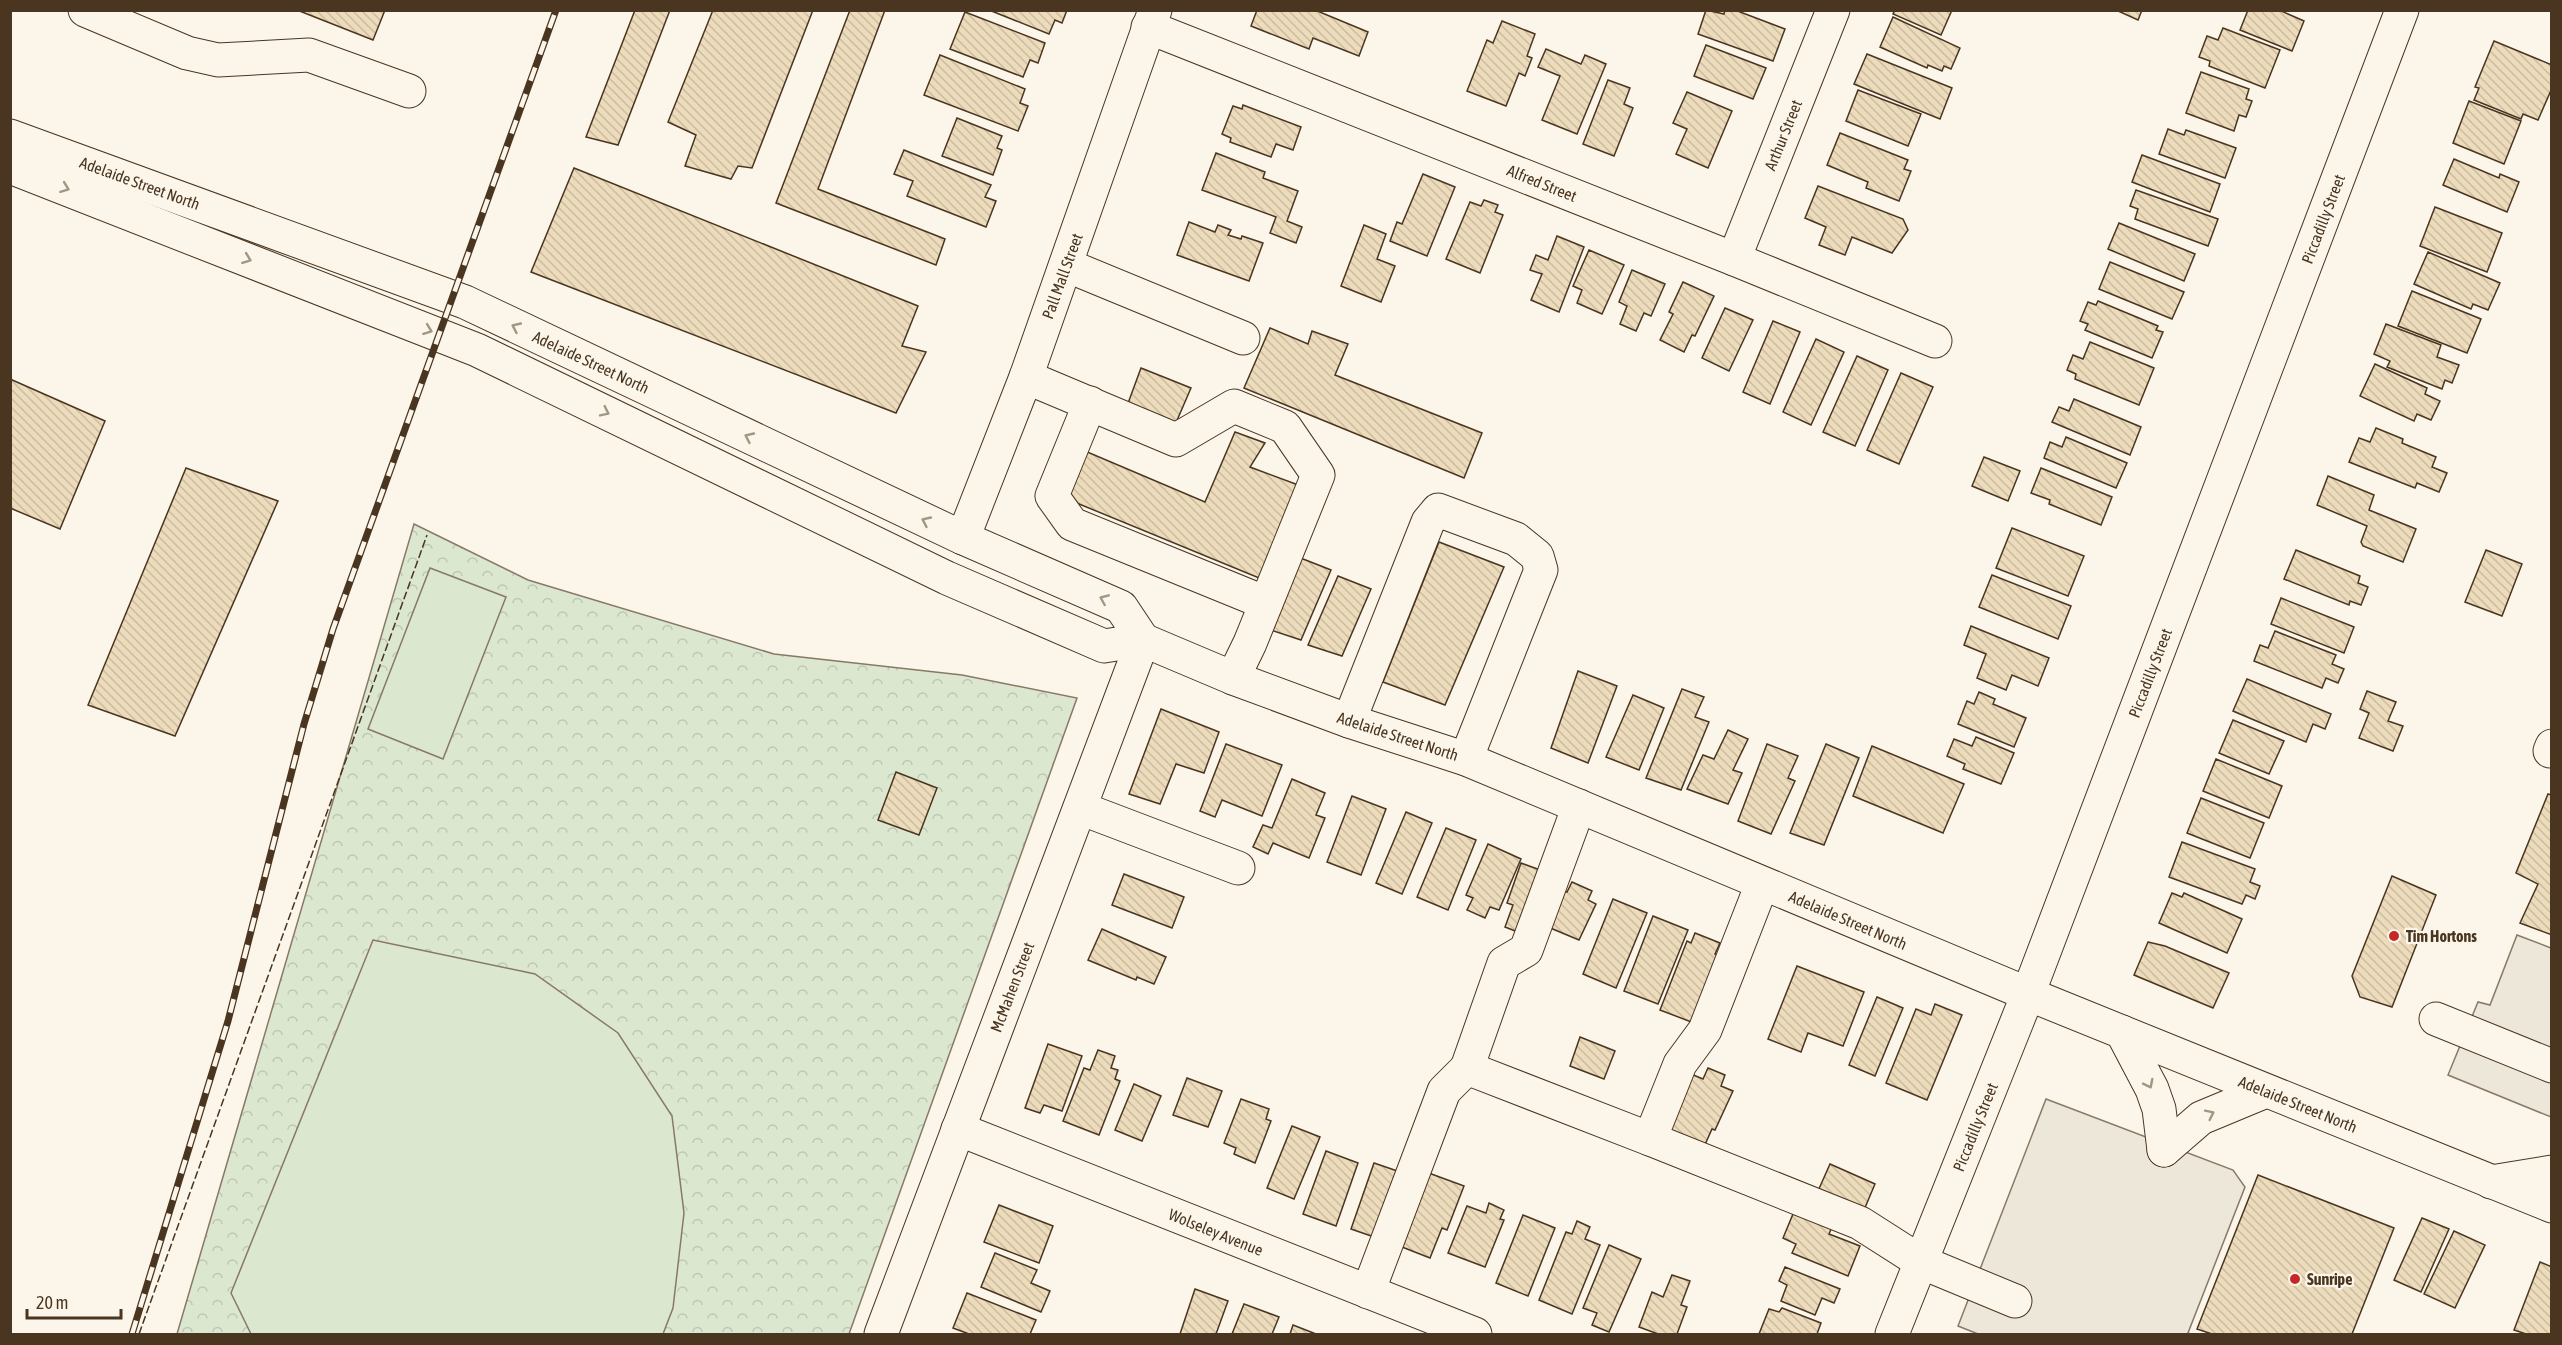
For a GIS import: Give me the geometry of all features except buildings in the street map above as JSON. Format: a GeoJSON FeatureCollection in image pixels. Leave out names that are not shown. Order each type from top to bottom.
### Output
{"type":"FeatureCollection","features":[{"type":"Feature","properties":{"kind":"street"},"geometry":{"type":"LineString","coordinates":[[85,10],[187,53],[218,60],[309,55],[410,91]]}},
{"type":"Feature","properties":{"kind":"street","name":"Arthur Street"},"geometry":{"type":"LineString","coordinates":[[1734,259],[1833,10]]}},
{"type":"Feature","properties":{"kind":"street","name":"Piccadilly Street"},"geometry":{"type":"LineString","coordinates":[[1892,1335],[2028,994],[2402,10]]}},
{"type":"Feature","properties":{"kind":"street","name":"Alfred Street"},"geometry":{"type":"LineString","coordinates":[[1151,19],[1935,341]]}},
{"type":"Feature","properties":{"kind":"street","name":"Pall Mall Street"},"geometry":{"type":"LineString","coordinates":[[963,538],[1026,376],[1151,19]]}},
{"type":"Feature","properties":{"kind":"street","name":"Adelaide Street North"},"geometry":{"type":"LineString","coordinates":[[10,136],[465,302],[963,538],[1121,607],[1143,640]]}},
{"type":"Feature","properties":{"kind":"street","name":"Adelaide Street North"},"geometry":{"type":"LineString","coordinates":[[10,167],[477,350],[947,578],[1104,646],[1143,640],[1233,678],[1349,721],[1466,759],[2028,994],[2552,1206]]}},
{"type":"Feature","properties":{"kind":"street"},"geometry":{"type":"LineString","coordinates":[[1066,265],[1243,338]]}},
{"type":"Feature","properties":{"kind":"street"},"geometry":{"type":"LineString","coordinates":[[1026,376],[1176,441],[1234,406],[1285,427],[1318,476],[1233,678]]}},
{"type":"Feature","properties":{"kind":"street"},"geometry":{"type":"LineString","coordinates":[[1090,403],[1052,496],[1072,524],[1266,603]]}},
{"type":"Feature","properties":{"kind":"street"},"geometry":{"type":"LineString","coordinates":[[1349,721],[1428,522],[1438,510],[1516,538],[1537,556],[1541,570],[1466,759]]}},
{"type":"Feature","properties":{"kind":"street","name":"McMahen Street"},"geometry":{"type":"LineString","coordinates":[[880,1335],[1143,640]]}},
{"type":"Feature","properties":{"kind":"street"},"geometry":{"type":"LineString","coordinates":[[1368,1292],[1444,1091],[1467,1068],[1504,963],[1526,950],[1579,806]]}},
{"type":"Feature","properties":{"kind":"street"},"geometry":{"type":"LineString","coordinates":[[1080,808],[1238,868]]}},
{"type":"Feature","properties":{"kind":"street"},"geometry":{"type":"LineString","coordinates":[[1650,1139],[1680,1064],[1705,1030],[1762,884]]}},
{"type":"Feature","properties":{"kind":"street"},"geometry":{"type":"LineString","coordinates":[[2436,1019],[2552,1066]]}},
{"type":"Feature","properties":{"kind":"street"},"geometry":{"type":"LineString","coordinates":[[2122,1032],[2152,1089],[2159,1108],[2164,1150],[2201,1118],[2266,1091]]}},
{"type":"Feature","properties":{"kind":"street"},"geometry":{"type":"LineString","coordinates":[[1467,1068],[1860,1223],[1921,1262],[2015,1301]]}},
{"type":"Feature","properties":{"kind":"street","name":"Wolseley Avenue"},"geometry":{"type":"LineString","coordinates":[[958,1129],[1475,1335]]}},
{"type":"Feature","properties":{"kind":"street"},"geometry":{"type":"LineString","coordinates":[[2489,1182],[2552,1172]]}},
{"type":"Feature","properties":{"kind":"green space"},"geometry":{"type":"Polygon","coordinates":[[[414,524],[528,580],[774,654],[962,675],[1077,698],[849,1334],[177,1334],[414,524]]]}},
{"type":"Feature","properties":{"kind":"green space"},"geometry":{"type":"Polygon","coordinates":[[[430,568],[506,597],[443,759],[368,729],[430,568]]]}},
{"type":"Feature","properties":{"kind":"green space"},"geometry":{"type":"Polygon","coordinates":[[[373,940],[535,974],[618,1033],[672,1116],[684,1213],[673,1308],[663,1334],[251,1334],[231,1293],[373,940]]]}},
{"type":"Feature","properties":{"kind":"shaded area"},"geometry":{"type":"Polygon","coordinates":[[[2517,935],[2551,948],[2551,1117],[2448,1075],[2478,1002],[2490,1005],[2517,935]]]}},
{"type":"Feature","properties":{"kind":"shaded area"},"geometry":{"type":"Polygon","coordinates":[[[2046,1099],[2233,1170],[2245,1187],[2188,1333],[2190,1334],[1978,1334],[1958,1326],[2046,1099]]]}},
{"type":"Feature","properties":{"kind":"railway"},"geometry":{"type":"LineString","coordinates":[[132,1334],[228,1021],[304,724],[333,629],[556,10]]}},
{"type":"Feature","properties":{"kind":"fence"},"geometry":{"type":"LineString","coordinates":[[139,1334],[427,535]]}},
{"type":"Feature","properties":{"kind":"place","name":"Tim Hortons"},"geometry":{"type":"Point","coordinates":[2394,936]}},
{"type":"Feature","properties":{"kind":"place","name":"Sunripe"},"geometry":{"type":"Point","coordinates":[2295,1279]}}]}
